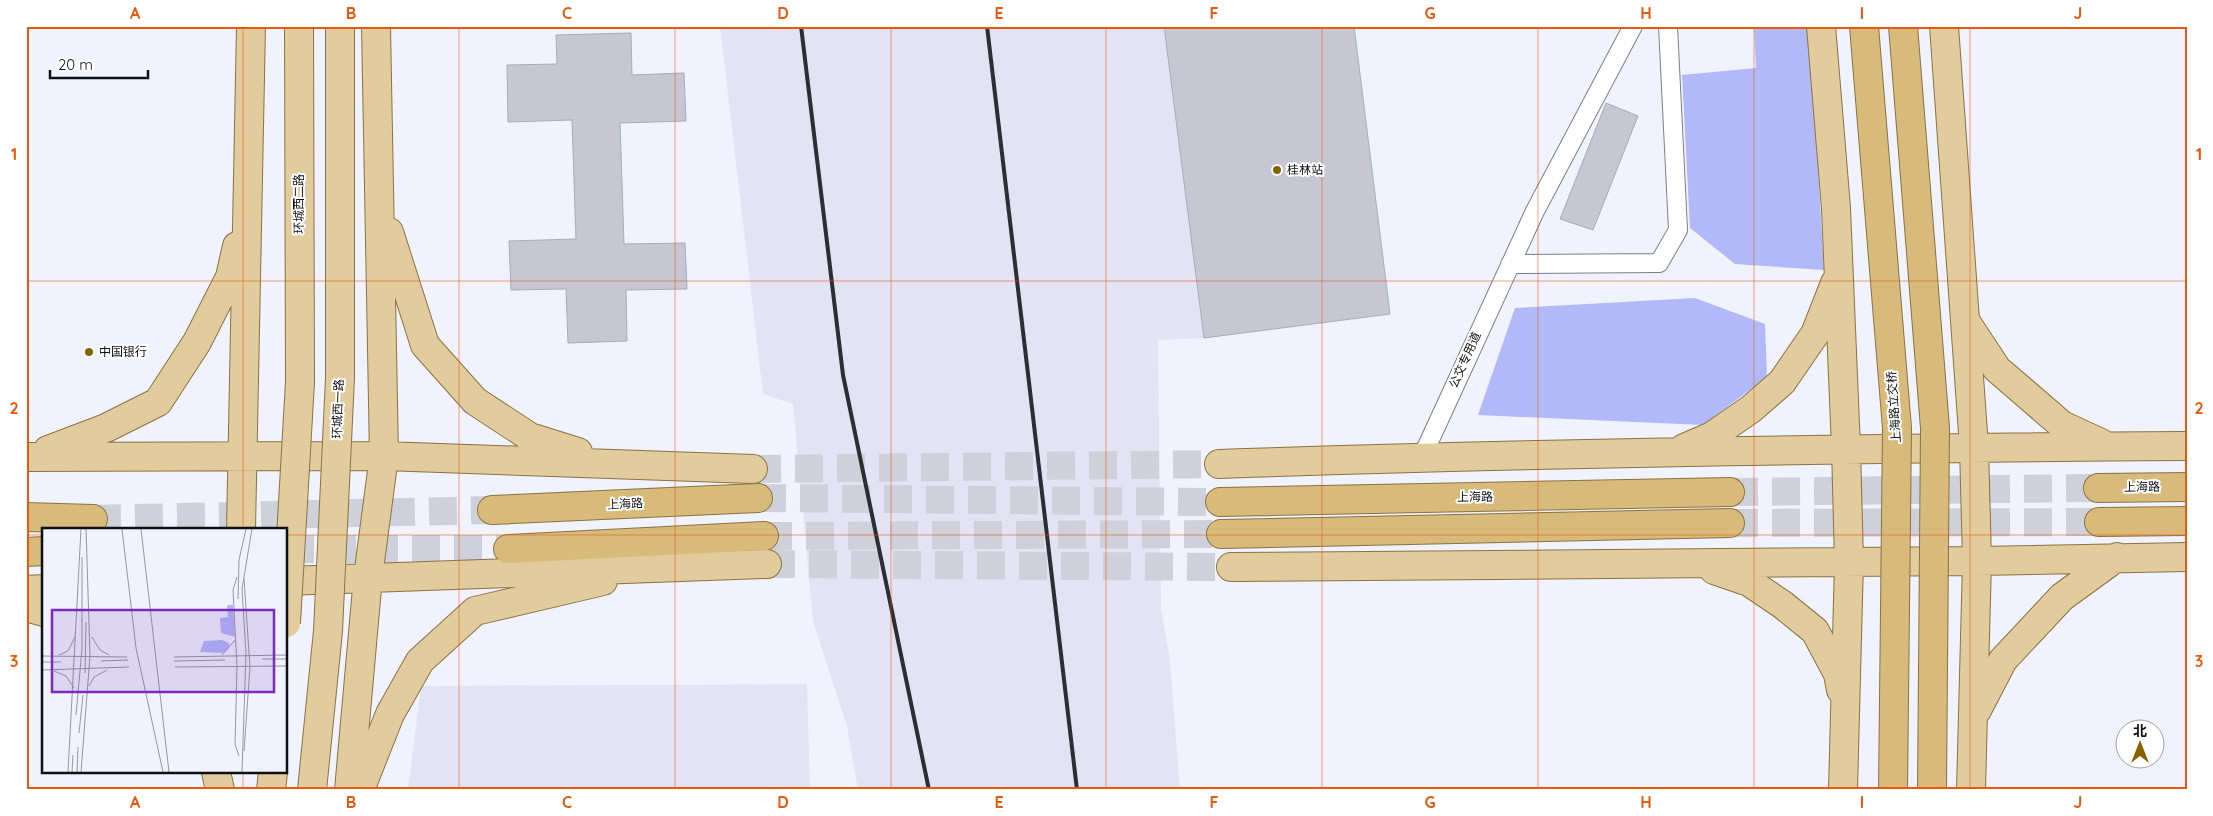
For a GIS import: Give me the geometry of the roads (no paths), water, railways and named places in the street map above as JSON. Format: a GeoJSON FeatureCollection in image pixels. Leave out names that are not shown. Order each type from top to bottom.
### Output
{"type":"FeatureCollection","features":[{"type":"Feature","properties":{"kind":"highway","name":"上海路立交桥"},"geometry":{"type":"LineString","coordinates":[[1864,26],[1897,428],[1893,790]]}},
{"type":"Feature","properties":{"kind":"highway"},"geometry":{"type":"LineString","coordinates":[[1903,26],[1934,428],[1932,790]]}},
{"type":"Feature","properties":{"kind":"highway","name":"上海路"},"geometry":{"type":"LineString","coordinates":[[2098,488],[2187,487]]}},
{"type":"Feature","properties":{"kind":"highway","name":"上海路"},"geometry":{"type":"LineString","coordinates":[[1220,502],[1730,492]]}},
{"type":"Feature","properties":{"kind":"highway","name":"上海路"},"geometry":{"type":"LineString","coordinates":[[492,510],[758,498]]}},
{"type":"Feature","properties":{"kind":"highway"},"geometry":{"type":"LineString","coordinates":[[26,517],[93,520]]}},
{"type":"Feature","properties":{"kind":"highway"},"geometry":{"type":"LineString","coordinates":[[2099,522],[2187,521]]}},
{"type":"Feature","properties":{"kind":"highway"},"geometry":{"type":"LineString","coordinates":[[1221,534],[1730,523]]}},
{"type":"Feature","properties":{"kind":"highway"},"geometry":{"type":"LineString","coordinates":[[508,549],[764,536]]}},
{"type":"Feature","properties":{"kind":"highway"},"geometry":{"type":"LineString","coordinates":[[26,552],[42,551]]}},
{"type":"Feature","properties":{"kind":"main road"},"geometry":{"type":"LineString","coordinates":[[241,528],[244,456],[250,26]]}},
{"type":"Feature","properties":{"kind":"main road","name":"环城西二路"},"geometry":{"type":"LineString","coordinates":[[288,589],[300,382],[299,26]]}},
{"type":"Feature","properties":{"kind":"main road","name":"环城西一路"},"geometry":{"type":"LineString","coordinates":[[312,790],[328,631],[340,378],[340,26]]}},
{"type":"Feature","properties":{"kind":"main road"},"geometry":{"type":"LineString","coordinates":[[349,790],[368,577],[384,456],[376,26]]}},
{"type":"Feature","properties":{"kind":"main road"},"geometry":{"type":"LineString","coordinates":[[1822,26],[1838,275],[1846,448],[1849,562],[1843,790]]}},
{"type":"Feature","properties":{"kind":"main road"},"geometry":{"type":"LineString","coordinates":[[1944,26],[1974,447],[1977,561],[1971,790]]}},
{"type":"Feature","properties":{"kind":"main road"},"geometry":{"type":"LineString","coordinates":[[28,457],[106,428],[158,402],[197,342],[230,277],[248,193]]}},
{"type":"Feature","properties":{"kind":"main road"},"geometry":{"type":"LineString","coordinates":[[379,200],[408,295],[426,345],[432,352],[475,401],[530,436],[608,462]]}},
{"type":"Feature","properties":{"kind":"main road"},"geometry":{"type":"LineString","coordinates":[[1673,452],[1712,436],[1751,410],[1782,382],[1815,334],[1838,275]]}},
{"type":"Feature","properties":{"kind":"main road"},"geometry":{"type":"LineString","coordinates":[[1965,320],[1997,369],[2062,425],[2109,446]]}},
{"type":"Feature","properties":{"kind":"main road"},"geometry":{"type":"LineString","coordinates":[[1219,464],[1422,457],[1846,448],[2187,446]]}},
{"type":"Feature","properties":{"kind":"main road"},"geometry":{"type":"LineString","coordinates":[[28,457],[384,456],[753,468]]}},
{"type":"Feature","properties":{"kind":"main road"},"geometry":{"type":"LineString","coordinates":[[1974,716],[2004,660],[2062,598],[2117,557]]}},
{"type":"Feature","properties":{"kind":"main road"},"geometry":{"type":"LineString","coordinates":[[1230,567],[1696,564],[2187,557]]}},
{"type":"Feature","properties":{"kind":"main road"},"geometry":{"type":"LineString","coordinates":[[288,580],[767,564]]}},
{"type":"Feature","properties":{"kind":"main road"},"geometry":{"type":"LineString","coordinates":[[1696,564],[1749,582],[1783,605],[1815,631],[1838,674],[1846,713]]}},
{"type":"Feature","properties":{"kind":"main road"},"geometry":{"type":"LineString","coordinates":[[360,790],[390,714],[420,661],[475,611],[658,568]]}},
{"type":"Feature","properties":{"kind":"main road"},"geometry":{"type":"LineString","coordinates":[[26,590],[42,589]]}},
{"type":"Feature","properties":{"kind":"main road"},"geometry":{"type":"LineString","coordinates":[[26,607],[42,611]]}},
{"type":"Feature","properties":{"kind":"main road"},"geometry":{"type":"LineString","coordinates":[[216,774],[220,790]]}},
{"type":"Feature","properties":{"kind":"main road"},"geometry":{"type":"LineString","coordinates":[[226,790],[227,774]]}},
{"type":"Feature","properties":{"kind":"main road"},"geometry":{"type":"LineString","coordinates":[[271,790],[272,774]]}},
{"type":"Feature","properties":{"kind":"lane"},"geometry":{"type":"LineString","coordinates":[[1510,264],[1659,263],[1678,230],[1668,26]]}},
{"type":"Feature","properties":{"kind":"lane","name":"公交专用道"},"geometry":{"type":"LineString","coordinates":[[1422,457],[1535,211],[1633,27]]}},
{"type":"Feature","properties":{"kind":"tunnel"},"geometry":{"type":"LineString","coordinates":[[753,469],[1219,464]]}},
{"type":"Feature","properties":{"kind":"tunnel"},"geometry":{"type":"LineString","coordinates":[[1730,492],[2098,488]]}},
{"type":"Feature","properties":{"kind":"tunnel"},"geometry":{"type":"LineString","coordinates":[[758,498],[1220,502]]}},
{"type":"Feature","properties":{"kind":"tunnel"},"geometry":{"type":"LineString","coordinates":[[93,519],[492,510]]}},
{"type":"Feature","properties":{"kind":"tunnel"},"geometry":{"type":"LineString","coordinates":[[1730,523],[2099,522]]}},
{"type":"Feature","properties":{"kind":"tunnel"},"geometry":{"type":"LineString","coordinates":[[764,536],[1221,534]]}},
{"type":"Feature","properties":{"kind":"tunnel"},"geometry":{"type":"LineString","coordinates":[[288,549],[508,549]]}},
{"type":"Feature","properties":{"kind":"tunnel"},"geometry":{"type":"LineString","coordinates":[[767,564],[1231,567]]}},
{"type":"Feature","properties":{"kind":"railway"},"geometry":{"type":"LineString","coordinates":[[801,26],[843,375],[929,790]]}},
{"type":"Feature","properties":{"kind":"railway"},"geometry":{"type":"LineString","coordinates":[[987,26],[1077,790]]}},
{"type":"Feature","properties":{"kind":"place","name":"桂林站"},"geometry":{"type":"Point","coordinates":[1277,170]}},
{"type":"Feature","properties":{"kind":"place","name":"中国银行"},"geometry":{"type":"Point","coordinates":[89,352]}}]}
